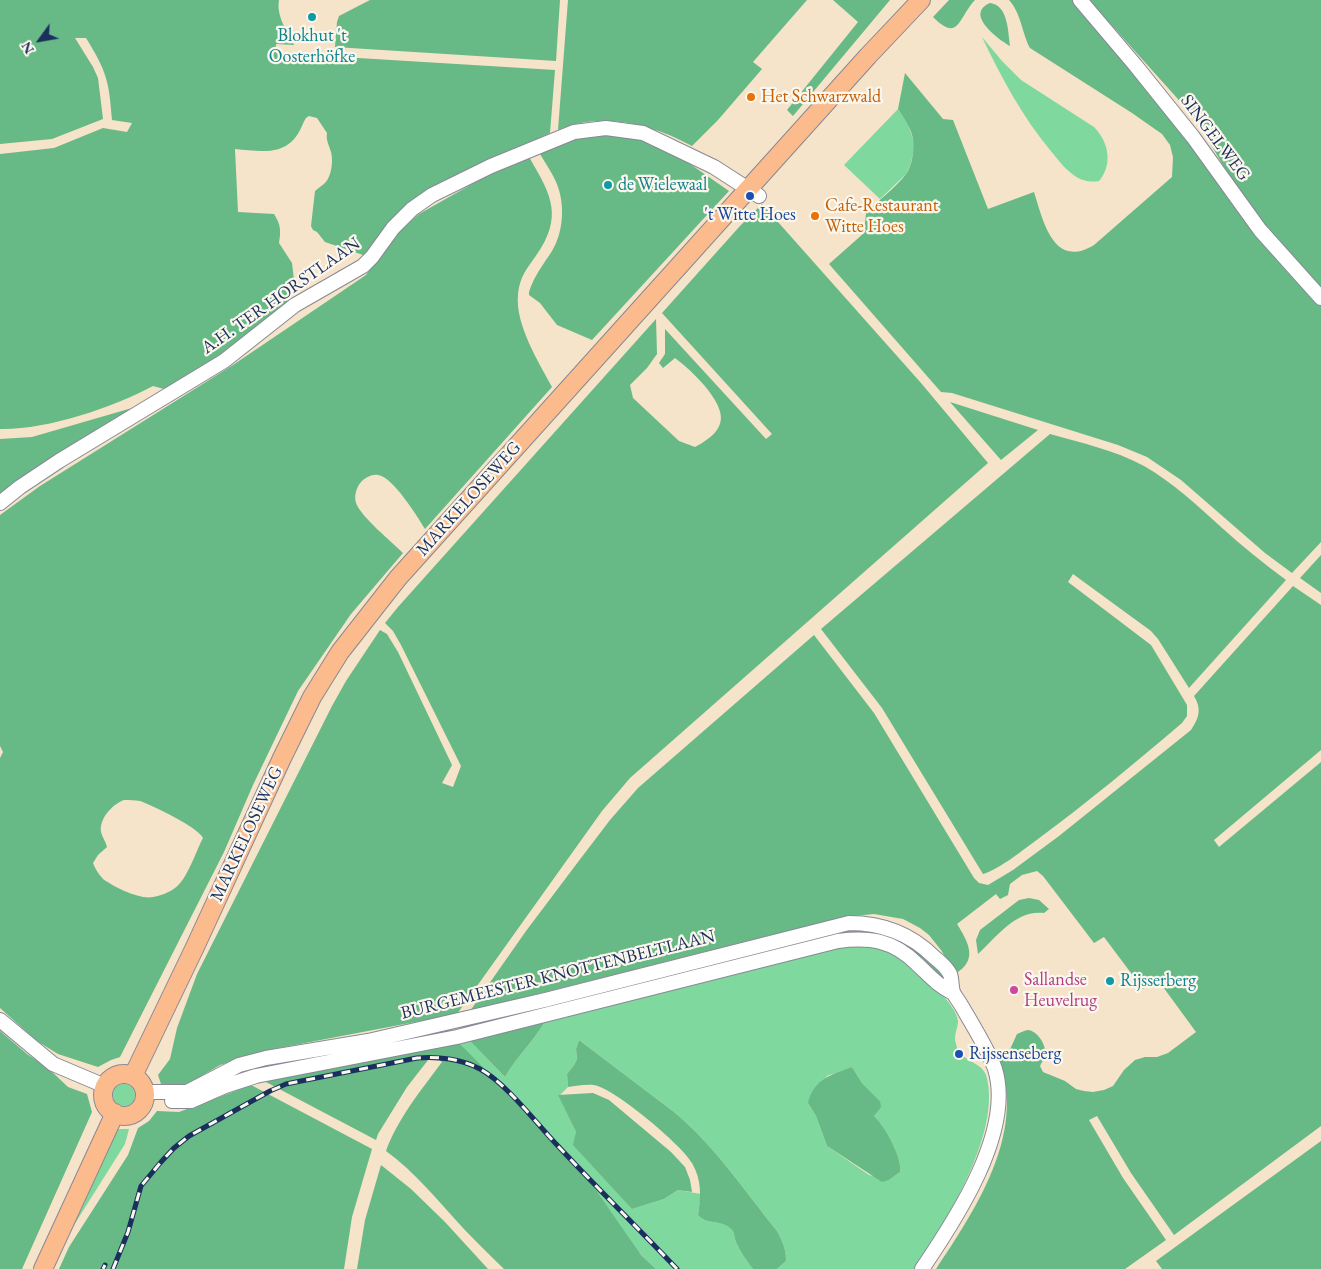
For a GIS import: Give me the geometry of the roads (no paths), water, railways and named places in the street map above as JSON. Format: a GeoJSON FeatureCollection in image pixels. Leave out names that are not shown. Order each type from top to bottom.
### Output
{"type":"FeatureCollection","features":[{"type":"Feature","properties":{"kind":"main road","name":"MARKELOSEWEG"},"geometry":{"type":"LineString","coordinates":[[132,1076],[196,947],[282,758],[312,697],[340,652],[398,578],[754,192],[868,56],[921,0]]}},
{"type":"Feature","properties":{"kind":"main road"},"geometry":{"type":"LineString","coordinates":[[116,1075],[132,1076],[138,1080],[144,1096],[139,1108],[134,1112],[128,1115],[115,1113],[106,1105],[104,1099],[105,1086],[116,1075]]}},
{"type":"Feature","properties":{"kind":"main road"},"geometry":{"type":"LineString","coordinates":[[43,1269],[115,1113]]}},
{"type":"Feature","properties":{"kind":"street","name":"SINGELWEG"},"geometry":{"type":"LineString","coordinates":[[1080,0],[1193,137],[1260,230],[1321,298]]}},
{"type":"Feature","properties":{"kind":"street","name":"A.H. TER HORSTLAAN"},"geometry":{"type":"LineString","coordinates":[[0,503],[59,461],[224,361],[295,305],[362,266],[372,257],[393,228],[421,202],[509,158],[574,132],[606,128],[624,130],[643,133],[658,139],[714,167],[754,192]]}},
{"type":"Feature","properties":{"kind":"street","name":"BURGEMEESTER KNOTTENBELTLAAN"},"geometry":{"type":"LineString","coordinates":[[144,1096],[187,1092],[239,1065],[266,1058],[368,1041],[560,996],[849,923],[874,924],[901,933],[916,942],[930,953],[950,974],[954,993],[995,1068],[999,1098],[995,1128],[980,1169],[961,1208],[922,1269]]}},
{"type":"Feature","properties":{"kind":"street","name":"BURGEMEESTER KNOTTENBELTLAAN"},"geometry":{"type":"LineString","coordinates":[[144,1096],[191,1101],[245,1079],[457,1036],[838,940],[875,940],[898,948],[916,962],[937,985],[954,993]]}},
{"type":"Feature","properties":{"kind":"street"},"geometry":{"type":"LineString","coordinates":[[724,954],[727,968]]}},
{"type":"Feature","properties":{"kind":"street"},"geometry":{"type":"LineString","coordinates":[[0,1020],[53,1064],[105,1086]]}},
{"type":"Feature","properties":{"kind":"railway"},"geometry":{"type":"LineString","coordinates":[[113,1269],[128,1232],[141,1186],[174,1148],[189,1136],[286,1084],[417,1058],[433,1057],[449,1059],[473,1066],[490,1075],[521,1104],[573,1162],[677,1269]]}},
{"type":"Feature","properties":{"kind":"railway"},"geometry":{"type":"LineString","coordinates":[[103,1269],[105,1265]]}},
{"type":"Feature","properties":{"kind":"place","name":"Blokhut 't Oosterhöfke"},"geometry":{"type":"Point","coordinates":[312,17]}},
{"type":"Feature","properties":{"kind":"place","name":"Het Schwarzwald"},"geometry":{"type":"Point","coordinates":[751,97]}},
{"type":"Feature","properties":{"kind":"place","name":"de Wielewaal"},"geometry":{"type":"Point","coordinates":[608,185]}},
{"type":"Feature","properties":{"kind":"place","name":"'t Witte Hoes"},"geometry":{"type":"Point","coordinates":[750,196]}},
{"type":"Feature","properties":{"kind":"place","name":"Cafe-Restaurant Witte Hoes"},"geometry":{"type":"Point","coordinates":[815,216]}},
{"type":"Feature","properties":{"kind":"place","name":"Rijsserberg"},"geometry":{"type":"Point","coordinates":[1110,981]}},
{"type":"Feature","properties":{"kind":"place","name":"Sallandse Heuvelrug"},"geometry":{"type":"Point","coordinates":[1014,990]}},
{"type":"Feature","properties":{"kind":"place","name":"Rijssenseberg"},"geometry":{"type":"Point","coordinates":[959,1054]}}]}
